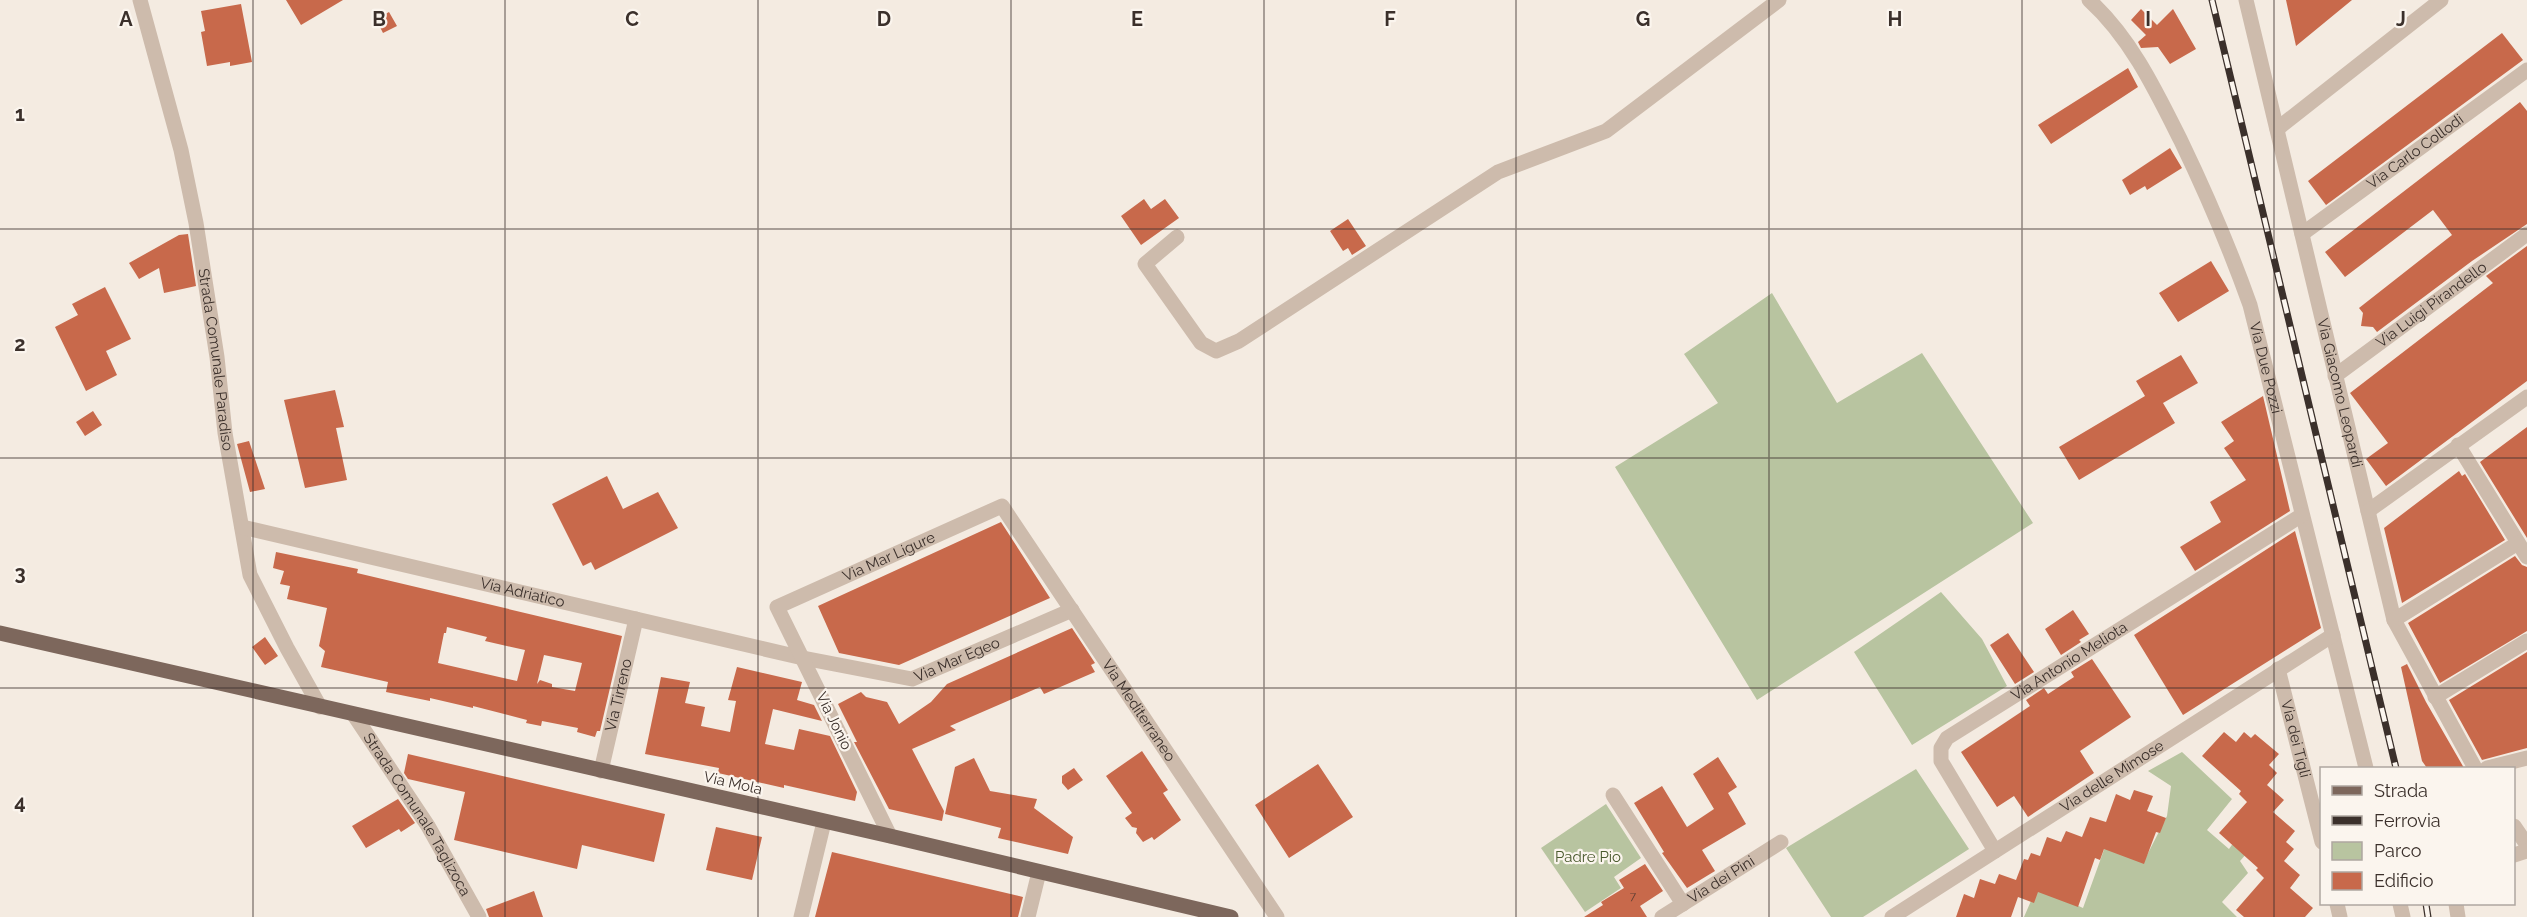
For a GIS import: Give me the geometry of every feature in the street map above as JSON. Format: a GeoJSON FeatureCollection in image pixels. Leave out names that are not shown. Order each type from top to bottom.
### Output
{"type":"FeatureCollection","features":[{"type":"Feature","properties":{"kind":"main road","name":"Via Mola"},"geometry":{"type":"LineString","coordinates":[[0,633],[890,836],[1231,917]]}},
{"type":"Feature","properties":{"kind":"street","name":"Strada Comunale Paradiso"},"geometry":{"type":"LineString","coordinates":[[140,0],[181,150],[196,223],[217,357],[225,433],[250,575],[320,707]]}},
{"type":"Feature","properties":{"kind":"street"},"geometry":{"type":"LineString","coordinates":[[1177,237],[1145,264],[1201,344],[1216,351],[1239,341],[1498,172],[1606,131],[1779,0]]}},
{"type":"Feature","properties":{"kind":"street","name":"Via Due Pozzi"},"geometry":{"type":"LineString","coordinates":[[2090,0],[2120,33],[2144,71],[2223,233],[2250,305],[2367,767]]}},
{"type":"Feature","properties":{"kind":"street","name":"Via Giacomo Leopardi"},"geometry":{"type":"LineString","coordinates":[[2246,0],[2394,620],[2474,767]]}},
{"type":"Feature","properties":{"kind":"street"},"geometry":{"type":"LineString","coordinates":[[2277,129],[2441,0]]}},
{"type":"Feature","properties":{"kind":"street","name":"Via Carlo Collodi"},"geometry":{"type":"LineString","coordinates":[[2302,234],[2527,70]]}},
{"type":"Feature","properties":{"kind":"street","name":"Via Luigi Pirandello"},"geometry":{"type":"LineString","coordinates":[[2335,376],[2527,234]]}},
{"type":"Feature","properties":{"kind":"street"},"geometry":{"type":"LineString","coordinates":[[2368,511],[2527,397]]}},
{"type":"Feature","properties":{"kind":"street"},"geometry":{"type":"LineString","coordinates":[[2458,445],[2527,557]]}},
{"type":"Feature","properties":{"kind":"street","name":"Via Mar Ligure"},"geometry":{"type":"LineString","coordinates":[[777,607],[1002,506]]}},
{"type":"Feature","properties":{"kind":"street","name":"Via Mediterraneo"},"geometry":{"type":"LineString","coordinates":[[1002,506],[1277,917]]}},
{"type":"Feature","properties":{"kind":"street","name":"Via Antonio Meliota"},"geometry":{"type":"LineString","coordinates":[[1995,851],[1941,761],[1941,748],[1947,738],[2302,515]]}},
{"type":"Feature","properties":{"kind":"street","name":"Via Adriatico"},"geometry":{"type":"LineString","coordinates":[[242,527],[803,658]]}},
{"type":"Feature","properties":{"kind":"street"},"geometry":{"type":"LineString","coordinates":[[2394,620],[2518,543]]}},
{"type":"Feature","properties":{"kind":"street","name":"Via Jonio"},"geometry":{"type":"LineString","coordinates":[[777,607],[890,836]]}},
{"type":"Feature","properties":{"kind":"street","name":"Via Mar Egeo"},"geometry":{"type":"LineString","coordinates":[[803,658],[912,679],[1072,610]]}},
{"type":"Feature","properties":{"kind":"street","name":"Via Tirreno"},"geometry":{"type":"LineString","coordinates":[[601,771],[636,619]]}},
{"type":"Feature","properties":{"kind":"street","name":"Via delle Mimose"},"geometry":{"type":"LineString","coordinates":[[1892,917],[2333,635]]}},
{"type":"Feature","properties":{"kind":"street"},"geometry":{"type":"LineString","coordinates":[[2435,697],[2527,641]]}},
{"type":"Feature","properties":{"kind":"street","name":"Via dei Tigli"},"geometry":{"type":"LineString","coordinates":[[2278,669],[2320,834]]}},
{"type":"Feature","properties":{"kind":"street","name":"Strada Comunale Taglizoca"},"geometry":{"type":"LineString","coordinates":[[354,715],[428,826],[479,917]]}},
{"type":"Feature","properties":{"kind":"street"},"geometry":{"type":"LineString","coordinates":[[2491,767],[2527,758]]}},
{"type":"Feature","properties":{"kind":"street"},"geometry":{"type":"LineString","coordinates":[[1613,795],[1683,904]]}},
{"type":"Feature","properties":{"kind":"street"},"geometry":{"type":"LineString","coordinates":[[801,917],[824,822]]}},
{"type":"Feature","properties":{"kind":"street"},"geometry":{"type":"LineString","coordinates":[[2515,827],[2527,845]]}},
{"type":"Feature","properties":{"kind":"street","name":"Via dei Pini"},"geometry":{"type":"LineString","coordinates":[[1662,917],[1781,842]]}},
{"type":"Feature","properties":{"kind":"street"},"geometry":{"type":"LineString","coordinates":[[1028,917],[1039,872]]}},
{"type":"Feature","properties":{"kind":"green space"},"geometry":{"type":"Polygon","coordinates":[[[1772,293],[1837,403],[1922,353],[2033,523],[1757,700],[1615,467],[1718,403],[1684,354],[1772,293]]]}},
{"type":"Feature","properties":{"kind":"green space"},"geometry":{"type":"Polygon","coordinates":[[[1941,592],[1982,639],[2007,686],[1912,745],[1854,652],[1941,592]]]}},
{"type":"Feature","properties":{"kind":"green space"},"geometry":{"type":"Polygon","coordinates":[[[2182,752],[2232,799],[2207,830],[2229,849],[2236,839],[2247,853],[2240,861],[2248,873],[2222,902],[2237,917],[2024,917],[2037,887],[2083,908],[2105,847],[2145,859],[2167,816],[2171,786],[2148,771],[2182,752]]]}},
{"type":"Feature","properties":{"kind":"green space"},"geometry":{"type":"Polygon","coordinates":[[[1916,769],[1969,849],[1863,917],[1831,917],[1786,848],[1916,769]]]}},
{"type":"Feature","properties":{"kind":"green space","name":"Padre Pio"},"geometry":{"type":"Polygon","coordinates":[[[1606,804],[1641,858],[1614,877],[1621,888],[1585,912],[1541,848],[1606,804]]]}},
{"type":"Feature","properties":{"kind":"building"},"geometry":{"type":"Polygon","coordinates":[[[286,0],[343,0],[301,25],[286,0]]]}},
{"type":"Feature","properties":{"kind":"building"},"geometry":{"type":"Polygon","coordinates":[[[2286,0],[2352,0],[2296,46],[2286,0]]]}},
{"type":"Feature","properties":{"kind":"building"},"geometry":{"type":"Polygon","coordinates":[[[241,4],[252,62],[230,66],[230,62],[207,66],[201,32],[205,31],[201,11],[241,4]]]}},
{"type":"Feature","properties":{"kind":"building"},"geometry":{"type":"Polygon","coordinates":[[[2141,9],[2157,25],[2173,9],[2196,49],[2170,64],[2158,47],[2141,48],[2138,42],[2146,35],[2131,20],[2141,9]]]}},
{"type":"Feature","properties":{"kind":"building"},"geometry":{"type":"Polygon","coordinates":[[[389,12],[397,26],[383,33],[376,19],[389,12]]]}},
{"type":"Feature","properties":{"kind":"building"},"geometry":{"type":"Polygon","coordinates":[[[2502,33],[2523,60],[2326,205],[2308,181],[2502,33]]]}},
{"type":"Feature","properties":{"kind":"building"},"geometry":{"type":"Polygon","coordinates":[[[2128,68],[2138,87],[2051,144],[2038,125],[2128,68]]]}},
{"type":"Feature","properties":{"kind":"building"},"geometry":{"type":"Polygon","coordinates":[[[2520,102],[2527,111],[2527,224],[2472,261],[2377,332],[2373,327],[2361,326],[2363,313],[2359,308],[2452,235],[2433,210],[2345,277],[2325,252],[2520,102]]]}},
{"type":"Feature","properties":{"kind":"building"},"geometry":{"type":"Polygon","coordinates":[[[2170,148],[2182,168],[2147,190],[2145,186],[2130,195],[2122,180],[2170,148]]]}},
{"type":"Feature","properties":{"kind":"building"},"geometry":{"type":"Polygon","coordinates":[[[1144,199],[1151,209],[1165,199],[1179,218],[1141,245],[1121,216],[1144,199]]]}},
{"type":"Feature","properties":{"kind":"building"},"geometry":{"type":"Polygon","coordinates":[[[1348,219],[1366,246],[1352,255],[1348,248],[1343,251],[1330,231],[1348,219]]]}},
{"type":"Feature","properties":{"kind":"building"},"geometry":{"type":"Polygon","coordinates":[[[188,234],[196,286],[164,293],[159,268],[139,279],[129,263],[179,235],[188,234]]]}},
{"type":"Feature","properties":{"kind":"building"},"geometry":{"type":"Polygon","coordinates":[[[2527,246],[2527,381],[2386,486],[2366,459],[2388,443],[2350,393],[2493,283],[2486,276],[2527,246]]]}},
{"type":"Feature","properties":{"kind":"building"},"geometry":{"type":"Polygon","coordinates":[[[2211,261],[2229,291],[2178,322],[2159,293],[2211,261]]]}},
{"type":"Feature","properties":{"kind":"building"},"geometry":{"type":"Polygon","coordinates":[[[105,287],[131,339],[106,351],[117,375],[86,391],[55,327],[78,315],[72,304],[105,287]]]}},
{"type":"Feature","properties":{"kind":"building"},"geometry":{"type":"Polygon","coordinates":[[[2181,355],[2198,383],[2163,403],[2175,423],[2079,480],[2059,447],[2145,396],[2136,381],[2181,355]]]}},
{"type":"Feature","properties":{"kind":"building"},"geometry":{"type":"Polygon","coordinates":[[[335,390],[344,427],[336,428],[347,480],[305,488],[284,400],[335,390]]]}},
{"type":"Feature","properties":{"kind":"building"},"geometry":{"type":"Polygon","coordinates":[[[2263,396],[2290,511],[2195,571],[2180,547],[2221,522],[2210,502],[2246,480],[2224,448],[2234,441],[2221,422],[2263,396]]]}},
{"type":"Feature","properties":{"kind":"building"},"geometry":{"type":"Polygon","coordinates":[[[93,411],[102,425],[85,436],[76,422],[93,411]]]}},
{"type":"Feature","properties":{"kind":"building"},"geometry":{"type":"Polygon","coordinates":[[[2527,427],[2527,538],[2480,462],[2527,427]]]}},
{"type":"Feature","properties":{"kind":"building"},"geometry":{"type":"Polygon","coordinates":[[[249,441],[265,489],[250,492],[237,444],[249,441]]]}},
{"type":"Feature","properties":{"kind":"building"},"geometry":{"type":"Polygon","coordinates":[[[2459,471],[2462,476],[2465,474],[2505,540],[2402,603],[2384,528],[2459,471]]]}},
{"type":"Feature","properties":{"kind":"building"},"geometry":{"type":"Polygon","coordinates":[[[607,476],[623,509],[658,492],[678,528],[595,570],[591,562],[583,566],[552,504],[607,476]]]}},
{"type":"Feature","properties":{"kind":"building"},"geometry":{"type":"Polygon","coordinates":[[[1001,522],[1050,598],[899,665],[839,653],[818,606],[1001,522]]]}},
{"type":"Feature","properties":{"kind":"building"},"geometry":{"type":"Polygon","coordinates":[[[2295,531],[2321,628],[2183,715],[2134,635],[2295,531]]]}},
{"type":"Feature","properties":{"kind":"building"},"geometry":{"type":"Polygon","coordinates":[[[276,552],[358,569],[357,573],[622,636],[600,731],[597,731],[595,737],[577,732],[578,728],[542,721],[541,726],[526,723],[527,720],[473,706],[473,708],[430,698],[430,701],[386,692],[388,682],[321,667],[325,651],[319,646],[327,608],[287,599],[290,586],[280,584],[284,571],[273,568],[276,552]],[[447,627],[438,663],[517,681],[525,650],[485,641],[487,637],[447,627]],[[544,655],[537,684],[540,680],[552,684],[552,687],[575,691],[582,663],[544,655]]]}},
{"type":"Feature","properties":{"kind":"building"},"geometry":{"type":"Polygon","coordinates":[[[2515,556],[2522,565],[2527,567],[2527,631],[2440,683],[2408,623],[2515,556]]]}},
{"type":"Feature","properties":{"kind":"building"},"geometry":{"type":"Polygon","coordinates":[[[2073,610],[2089,634],[2061,655],[2045,629],[2073,610]]]}},
{"type":"Feature","properties":{"kind":"building"},"geometry":{"type":"Polygon","coordinates":[[[1072,628],[1095,663],[1091,665],[1095,672],[1044,694],[1040,687],[950,726],[956,730],[912,749],[944,811],[942,821],[889,809],[854,742],[857,742],[838,704],[861,692],[866,697],[887,702],[899,724],[931,702],[947,684],[1072,628]]]}},
{"type":"Feature","properties":{"kind":"building"},"geometry":{"type":"Polygon","coordinates":[[[2008,633],[2034,672],[2015,684],[1990,645],[2008,633]]]}},
{"type":"Feature","properties":{"kind":"building"},"geometry":{"type":"Polygon","coordinates":[[[265,637],[278,656],[265,665],[252,647],[265,637]]]}},
{"type":"Feature","properties":{"kind":"building"},"geometry":{"type":"Polygon","coordinates":[[[2527,652],[2527,748],[2482,760],[2449,700],[2527,652]]]}},
{"type":"Feature","properties":{"kind":"building"},"geometry":{"type":"Polygon","coordinates":[[[2092,659],[2131,717],[2080,751],[2094,773],[2028,817],[2014,796],[1997,807],[1961,752],[2030,706],[2026,700],[2044,688],[2048,694],[2074,677],[2071,672],[2092,659]]]}},
{"type":"Feature","properties":{"kind":"building"},"geometry":{"type":"Polygon","coordinates":[[[2407,664],[2463,767],[2426,767],[2422,761],[2401,667],[2407,664]]]}},
{"type":"Feature","properties":{"kind":"building"},"geometry":{"type":"Polygon","coordinates":[[[737,667],[802,682],[797,700],[814,705],[822,721],[773,709],[765,744],[794,750],[799,729],[830,736],[857,792],[855,801],[784,785],[784,788],[718,773],[719,768],[645,754],[661,677],[690,682],[685,703],[705,707],[701,726],[730,732],[736,701],[728,700],[737,667]]]}},
{"type":"Feature","properties":{"kind":"building"},"geometry":{"type":"Polygon","coordinates":[[[2224,732],[2236,742],[2244,732],[2251,738],[2255,734],[2279,754],[2269,765],[2277,773],[2267,785],[2284,800],[2273,812],[2295,831],[2286,842],[2294,849],[2284,861],[2300,875],[2290,888],[2313,908],[2305,917],[2244,917],[2236,910],[2264,878],[2256,870],[2258,868],[2219,833],[2247,802],[2239,794],[2241,791],[2202,756],[2224,732]]]}},
{"type":"Feature","properties":{"kind":"building"},"geometry":{"type":"Polygon","coordinates":[[[1142,751],[1168,790],[1163,793],[1181,820],[1154,840],[1152,837],[1143,842],[1136,833],[1137,828],[1132,827],[1125,818],[1132,813],[1106,776],[1142,751]]]}},
{"type":"Feature","properties":{"kind":"building"},"geometry":{"type":"Polygon","coordinates":[[[408,754],[665,814],[654,862],[582,845],[577,869],[454,840],[465,792],[408,779],[404,773],[408,754]]]}},
{"type":"Feature","properties":{"kind":"building"},"geometry":{"type":"Polygon","coordinates":[[[1718,757],[1737,787],[1728,793],[1746,824],[1702,850],[1715,871],[1687,888],[1662,853],[1664,852],[1634,803],[1662,786],[1687,827],[1714,809],[1693,774],[1718,757]]]}},
{"type":"Feature","properties":{"kind":"building"},"geometry":{"type":"Polygon","coordinates":[[[974,758],[990,791],[1037,799],[1034,808],[1073,837],[1068,854],[998,838],[1001,828],[945,814],[955,767],[974,758]]]}},
{"type":"Feature","properties":{"kind":"building"},"geometry":{"type":"Polygon","coordinates":[[[1318,764],[1353,817],[1289,858],[1255,805],[1318,764]]]}},
{"type":"Feature","properties":{"kind":"building"},"geometry":{"type":"Polygon","coordinates":[[[1074,768],[1083,780],[1068,790],[1062,783],[1062,776],[1074,768]]]}},
{"type":"Feature","properties":{"kind":"building"},"geometry":{"type":"Polygon","coordinates":[[[2134,790],[2153,796],[2147,811],[2166,818],[2160,833],[2156,832],[2144,864],[2104,849],[2100,860],[2095,858],[2078,907],[2038,892],[2034,903],[2018,897],[2011,917],[1956,917],[1964,894],[1974,898],[1980,879],[1995,884],[1999,874],[2016,880],[2024,859],[2028,860],[2031,853],[2040,856],[2047,837],[2061,842],[2066,831],[2082,837],[2090,817],[2106,822],[2116,794],[2130,800],[2134,790]]]}},
{"type":"Feature","properties":{"kind":"building"},"geometry":{"type":"Polygon","coordinates":[[[398,799],[415,823],[401,832],[399,829],[366,848],[352,826],[398,799]]]}},
{"type":"Feature","properties":{"kind":"building"},"geometry":{"type":"Polygon","coordinates":[[[716,827],[762,837],[752,880],[706,870],[716,827]]]}},
{"type":"Feature","properties":{"kind":"building"},"geometry":{"type":"Polygon","coordinates":[[[832,852],[1023,897],[1018,917],[815,917],[832,852]]]}},
{"type":"Feature","properties":{"kind":"building"},"geometry":{"type":"Polygon","coordinates":[[[1645,864],[1663,891],[1640,906],[1647,917],[1584,917],[1603,905],[1601,902],[1624,888],[1619,880],[1645,864]]]}},
{"type":"Feature","properties":{"kind":"building"},"geometry":{"type":"Polygon","coordinates":[[[534,891],[543,917],[489,917],[486,909],[534,891]]]}},
{"type":"Feature","properties":{"kind":"railway"},"geometry":{"type":"LineString","coordinates":[[2212,0],[2396,767]]}},
{"type":"Feature","properties":{"kind":"railway"},"geometry":{"type":"LineString","coordinates":[[2426,905],[2428,917]]}}]}
